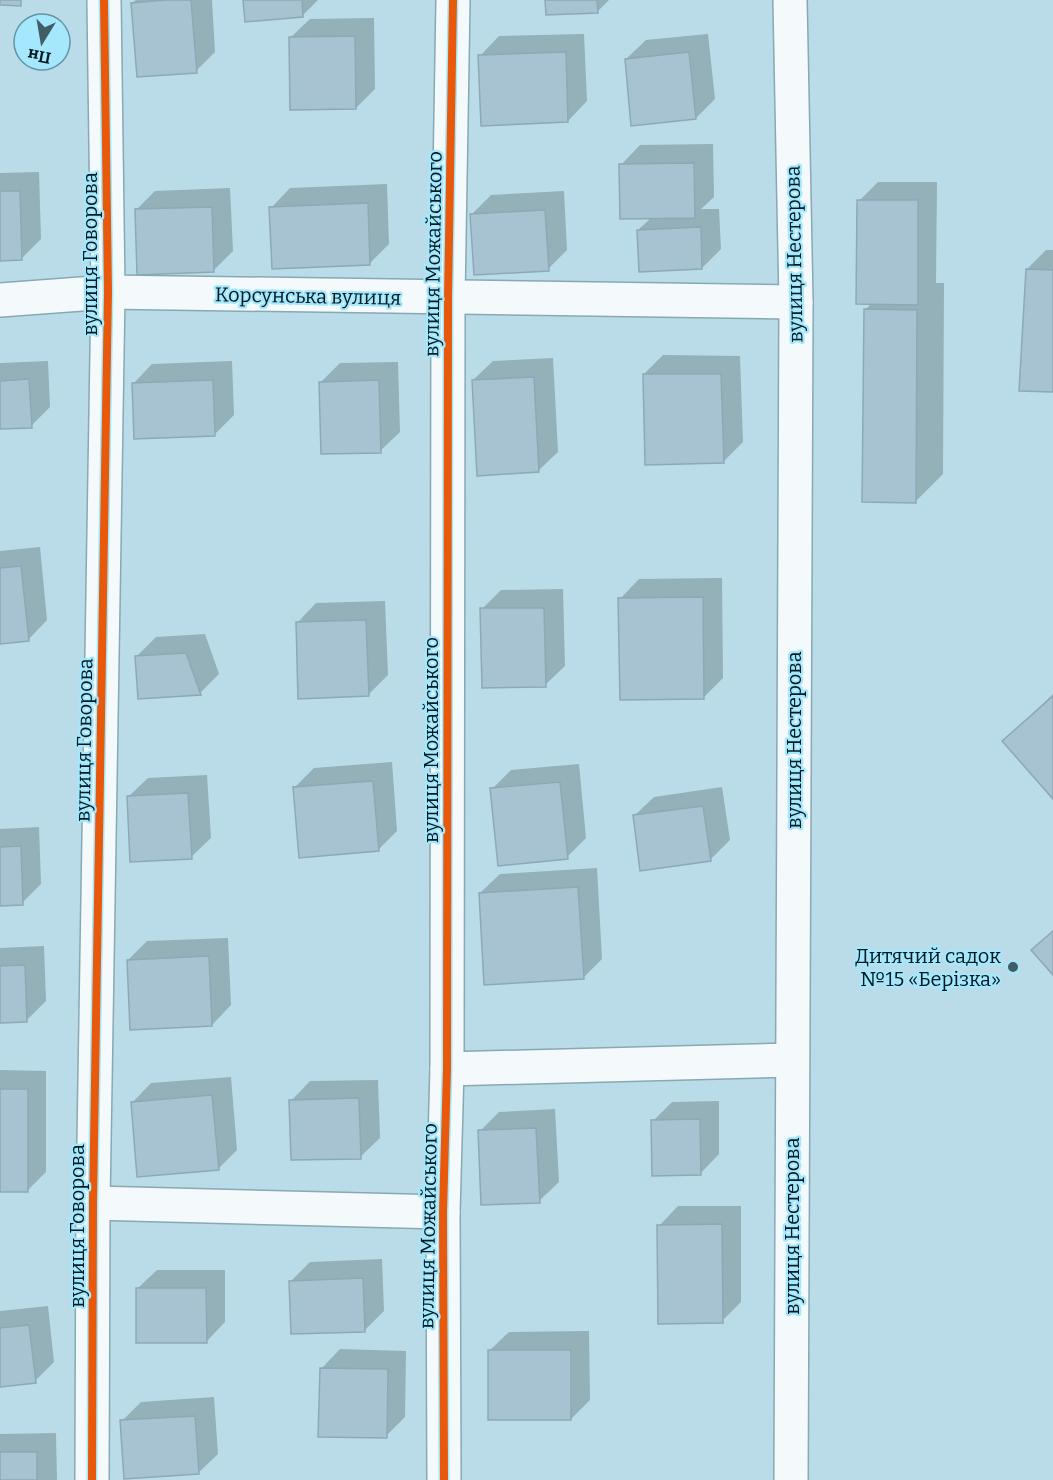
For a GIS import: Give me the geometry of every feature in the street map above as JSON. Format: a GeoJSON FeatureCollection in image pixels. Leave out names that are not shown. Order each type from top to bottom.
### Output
{"type":"FeatureCollection","features":[{"type":"Feature","properties":{"kind":"street","name":"вулиця Говорова"},"geometry":{"type":"LineString","coordinates":[[92,1480],[93,1203],[108,292],[104,0]]}},
{"type":"Feature","properties":{"kind":"street","name":"вулиця Можайського"},"geometry":{"type":"LineString","coordinates":[[444,1480],[443,1212],[447,1069],[448,298],[453,0]]}},
{"type":"Feature","properties":{"kind":"street","name":"вулиця Нестерова"},"geometry":{"type":"LineString","coordinates":[[790,0],[796,302],[791,1480]]}},
{"type":"Feature","properties":{"kind":"street","name":"Корсунська вулиця"},"geometry":{"type":"LineString","coordinates":[[0,300],[108,292],[796,302]]}},
{"type":"Feature","properties":{"kind":"street"},"geometry":{"type":"LineString","coordinates":[[447,1069],[792,1060]]}},
{"type":"Feature","properties":{"kind":"street"},"geometry":{"type":"LineString","coordinates":[[93,1203],[443,1212]]}},
{"type":"Feature","properties":{"kind":"building"},"geometry":{"type":"Polygon","coordinates":[[[0,0],[21,0],[21,6],[0,5],[0,0]]]}},
{"type":"Feature","properties":{"kind":"building"},"geometry":{"type":"Polygon","coordinates":[[[191,0],[197,73],[137,77],[131,3],[191,0]]]}},
{"type":"Feature","properties":{"kind":"building"},"geometry":{"type":"Polygon","coordinates":[[[243,0],[302,0],[303,17],[245,22],[243,0]]]}},
{"type":"Feature","properties":{"kind":"building"},"geometry":{"type":"Polygon","coordinates":[[[545,0],[597,0],[598,13],[546,15],[545,0]]]}},
{"type":"Feature","properties":{"kind":"building"},"geometry":{"type":"Polygon","coordinates":[[[355,36],[356,109],[290,110],[289,37],[355,36]]]}},
{"type":"Feature","properties":{"kind":"building"},"geometry":{"type":"Polygon","coordinates":[[[566,52],[568,122],[481,126],[478,55],[566,52]]]}},
{"type":"Feature","properties":{"kind":"building"},"geometry":{"type":"Polygon","coordinates":[[[689,52],[696,119],[631,126],[625,59],[689,52]]]}},
{"type":"Feature","properties":{"kind":"building"},"geometry":{"type":"Polygon","coordinates":[[[694,163],[695,218],[620,219],[619,164],[694,163]]]}},
{"type":"Feature","properties":{"kind":"building"},"geometry":{"type":"Polygon","coordinates":[[[0,191],[20,191],[22,260],[0,261],[0,191]]]}},
{"type":"Feature","properties":{"kind":"building"},"geometry":{"type":"Polygon","coordinates":[[[857,200],[918,200],[918,305],[856,304],[857,200]]]}},
{"type":"Feature","properties":{"kind":"building"},"geometry":{"type":"Polygon","coordinates":[[[368,203],[370,265],[272,269],[269,207],[368,203]]]}},
{"type":"Feature","properties":{"kind":"building"},"geometry":{"type":"Polygon","coordinates":[[[212,207],[214,272],[137,275],[135,209],[212,207]]]}},
{"type":"Feature","properties":{"kind":"building"},"geometry":{"type":"Polygon","coordinates":[[[545,210],[549,271],[474,275],[470,214],[545,210]]]}},
{"type":"Feature","properties":{"kind":"building"},"geometry":{"type":"Polygon","coordinates":[[[701,227],[702,269],[639,272],[637,230],[701,227]]]}},
{"type":"Feature","properties":{"kind":"building"},"geometry":{"type":"Polygon","coordinates":[[[1026,269],[1053,270],[1053,392],[1019,391],[1026,269]]]}},
{"type":"Feature","properties":{"kind":"building"},"geometry":{"type":"Polygon","coordinates":[[[864,309],[917,310],[916,503],[862,502],[864,309]]]}},
{"type":"Feature","properties":{"kind":"building"},"geometry":{"type":"Polygon","coordinates":[[[643,374],[721,374],[724,463],[645,465],[643,374]]]}},
{"type":"Feature","properties":{"kind":"building"},"geometry":{"type":"Polygon","coordinates":[[[534,377],[539,472],[477,476],[472,380],[534,377]]]}},
{"type":"Feature","properties":{"kind":"building"},"geometry":{"type":"Polygon","coordinates":[[[29,379],[32,428],[0,429],[0,381],[29,379]]]}},
{"type":"Feature","properties":{"kind":"building"},"geometry":{"type":"Polygon","coordinates":[[[213,380],[215,436],[134,439],[132,383],[213,380]]]}},
{"type":"Feature","properties":{"kind":"building"},"geometry":{"type":"Polygon","coordinates":[[[379,380],[381,453],[321,454],[319,382],[379,380]]]}},
{"type":"Feature","properties":{"kind":"building"},"geometry":{"type":"Polygon","coordinates":[[[21,566],[29,641],[0,644],[0,568],[21,566]]]}},
{"type":"Feature","properties":{"kind":"building"},"geometry":{"type":"Polygon","coordinates":[[[703,597],[704,699],[620,700],[618,598],[703,597]]]}},
{"type":"Feature","properties":{"kind":"building"},"geometry":{"type":"Polygon","coordinates":[[[480,608],[544,608],[546,687],[482,688],[480,608]]]}},
{"type":"Feature","properties":{"kind":"building"},"geometry":{"type":"Polygon","coordinates":[[[366,620],[369,696],[298,699],[296,622],[366,620]]]}},
{"type":"Feature","properties":{"kind":"building"},"geometry":{"type":"Polygon","coordinates":[[[186,653],[201,695],[138,699],[135,656],[186,653]]]}},
{"type":"Feature","properties":{"kind":"building"},"geometry":{"type":"Polygon","coordinates":[[[1053,696],[1053,799],[1002,741],[1053,696]]]}},
{"type":"Feature","properties":{"kind":"building"},"geometry":{"type":"Polygon","coordinates":[[[373,781],[379,851],[299,858],[293,787],[373,781]]]}},
{"type":"Feature","properties":{"kind":"building"},"geometry":{"type":"Polygon","coordinates":[[[560,782],[568,859],[498,866],[490,788],[560,782]]]}},
{"type":"Feature","properties":{"kind":"building"},"geometry":{"type":"Polygon","coordinates":[[[188,793],[192,859],[130,862],[127,796],[188,793]]]}},
{"type":"Feature","properties":{"kind":"building"},"geometry":{"type":"Polygon","coordinates":[[[703,806],[711,861],[640,871],[633,815],[703,806]]]}},
{"type":"Feature","properties":{"kind":"building"},"geometry":{"type":"Polygon","coordinates":[[[21,846],[23,905],[0,906],[0,847],[21,846]]]}},
{"type":"Feature","properties":{"kind":"building"},"geometry":{"type":"Polygon","coordinates":[[[578,887],[584,979],[484,985],[479,893],[578,887]]]}},
{"type":"Feature","properties":{"kind":"building"},"geometry":{"type":"Polygon","coordinates":[[[1053,931],[1053,975],[1031,950],[1053,931]]]}},
{"type":"Feature","properties":{"kind":"building"},"geometry":{"type":"Polygon","coordinates":[[[209,956],[212,1026],[130,1030],[127,960],[209,956]]]}},
{"type":"Feature","properties":{"kind":"building"},"geometry":{"type":"Polygon","coordinates":[[[25,965],[27,1022],[0,1023],[0,966],[25,965]]]}},
{"type":"Feature","properties":{"kind":"building"},"geometry":{"type":"Polygon","coordinates":[[[0,1089],[28,1089],[28,1192],[0,1192],[0,1089]]]}},
{"type":"Feature","properties":{"kind":"building"},"geometry":{"type":"Polygon","coordinates":[[[212,1095],[219,1170],[137,1177],[131,1102],[212,1095]]]}},
{"type":"Feature","properties":{"kind":"building"},"geometry":{"type":"Polygon","coordinates":[[[359,1098],[361,1159],[291,1160],[289,1100],[359,1098]]]}},
{"type":"Feature","properties":{"kind":"building"},"geometry":{"type":"Polygon","coordinates":[[[700,1119],[701,1175],[652,1176],[651,1120],[700,1119]]]}},
{"type":"Feature","properties":{"kind":"building"},"geometry":{"type":"Polygon","coordinates":[[[536,1128],[540,1203],[481,1205],[478,1130],[536,1128]]]}},
{"type":"Feature","properties":{"kind":"building"},"geometry":{"type":"Polygon","coordinates":[[[722,1224],[723,1323],[658,1324],[657,1225],[722,1224]]]}},
{"type":"Feature","properties":{"kind":"building"},"geometry":{"type":"Polygon","coordinates":[[[363,1278],[365,1332],[291,1334],[289,1281],[363,1278]]]}},
{"type":"Feature","properties":{"kind":"building"},"geometry":{"type":"Polygon","coordinates":[[[136,1288],[206,1288],[207,1343],[136,1343],[136,1288]]]}},
{"type":"Feature","properties":{"kind":"building"},"geometry":{"type":"Polygon","coordinates":[[[29,1325],[36,1383],[0,1387],[0,1328],[29,1325]]]}},
{"type":"Feature","properties":{"kind":"building"},"geometry":{"type":"Polygon","coordinates":[[[488,1350],[571,1350],[571,1420],[488,1420],[488,1350]]]}},
{"type":"Feature","properties":{"kind":"building"},"geometry":{"type":"Polygon","coordinates":[[[320,1368],[388,1369],[387,1438],[318,1437],[320,1368]]]}},
{"type":"Feature","properties":{"kind":"building"},"geometry":{"type":"Polygon","coordinates":[[[195,1416],[199,1474],[124,1479],[120,1420],[195,1416]]]}},
{"type":"Feature","properties":{"kind":"building"},"geometry":{"type":"Polygon","coordinates":[[[0,1452],[37,1452],[37,1480],[0,1480],[0,1452]]]}},
{"type":"Feature","properties":{"kind":"cycle path"},"geometry":{"type":"LineString","coordinates":[[92,1480],[93,1203],[108,292],[104,0]]}},
{"type":"Feature","properties":{"kind":"cycle path"},"geometry":{"type":"LineString","coordinates":[[444,1480],[443,1212],[447,1069],[448,298],[453,0]]}},
{"type":"Feature","properties":{"kind":"place","name":"Дитячий садок №15 «Берізка»"},"geometry":{"type":"Point","coordinates":[1013,967]}}]}
